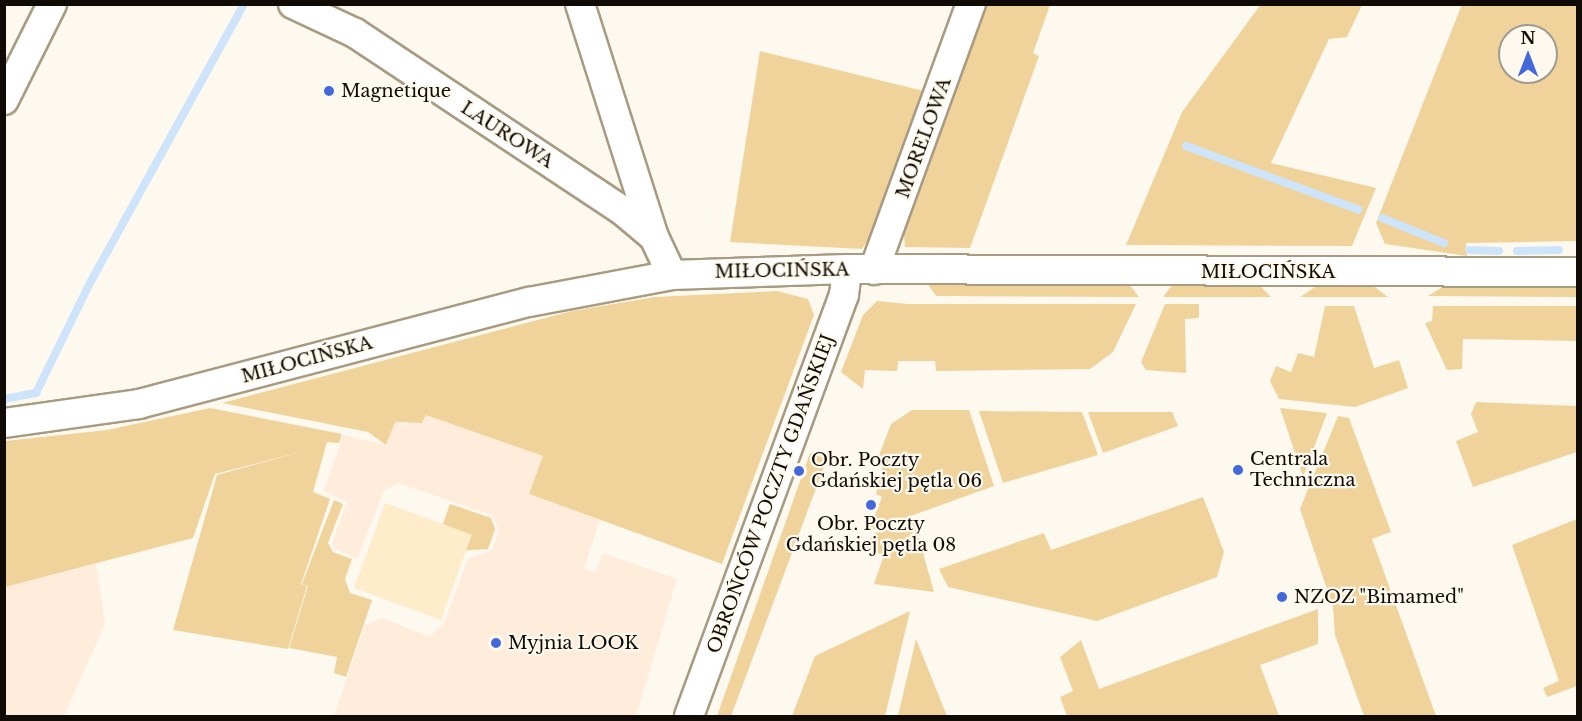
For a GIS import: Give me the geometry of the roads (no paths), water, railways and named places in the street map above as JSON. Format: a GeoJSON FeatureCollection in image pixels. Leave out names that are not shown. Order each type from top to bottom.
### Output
{"type":"FeatureCollection","features":[{"type":"Feature","properties":{"kind":"street"},"geometry":{"type":"LineString","coordinates":[[4,100],[52,4]]}},
{"type":"Feature","properties":{"kind":"street","name":"LAUROWA"},"geometry":{"type":"LineString","coordinates":[[293,4],[355,33],[654,237]]}},
{"type":"Feature","properties":{"kind":"street"},"geometry":{"type":"LineString","coordinates":[[580,4],[654,237],[672,275]]}},
{"type":"Feature","properties":{"kind":"street","name":"MORELOWA"},"geometry":{"type":"LineString","coordinates":[[861,269],[971,4]]}},
{"type":"Feature","properties":{"kind":"street","name":"MIŁOCIŃSKA"},"geometry":{"type":"LineString","coordinates":[[4,423],[139,404],[529,302],[672,275],[861,269],[1578,272]]}},
{"type":"Feature","properties":{"kind":"street","name":"OBROŃCÓW POCZTY GDAŃSKIEJ"},"geometry":{"type":"LineString","coordinates":[[689,717],[844,295],[861,269]]}},
{"type":"Feature","properties":{"kind":"waterway"},"geometry":{"type":"LineString","coordinates":[[4,399],[36,393],[90,283],[244,4]]}},
{"type":"Feature","properties":{"kind":"waterway"},"geometry":{"type":"LineString","coordinates":[[1186,146],[1359,210]]}},
{"type":"Feature","properties":{"kind":"waterway"},"geometry":{"type":"LineString","coordinates":[[1382,218],[1444,243]]}},
{"type":"Feature","properties":{"kind":"waterway"},"geometry":{"type":"LineString","coordinates":[[1469,250],[1499,251]]}},
{"type":"Feature","properties":{"kind":"waterway"},"geometry":{"type":"LineString","coordinates":[[1517,251],[1559,250]]}},
{"type":"Feature","properties":{"kind":"place","name":"Magnetique"},"geometry":{"type":"Point","coordinates":[329,91]}},
{"type":"Feature","properties":{"kind":"place","name":"Centrala Techniczna"},"geometry":{"type":"Point","coordinates":[1238,470]}},
{"type":"Feature","properties":{"kind":"place","name":"Obr. Poczty Gdańskiej pętla 06"},"geometry":{"type":"Point","coordinates":[799,471]}},
{"type":"Feature","properties":{"kind":"place","name":"Obr. Poczty Gdańskiej pętla 08"},"geometry":{"type":"Point","coordinates":[871,505]}},
{"type":"Feature","properties":{"kind":"place","name":"NZOZ \"Bimamed\""},"geometry":{"type":"Point","coordinates":[1282,597]}},
{"type":"Feature","properties":{"kind":"place","name":"Myjnia LOOK"},"geometry":{"type":"Point","coordinates":[496,643]}}]}
